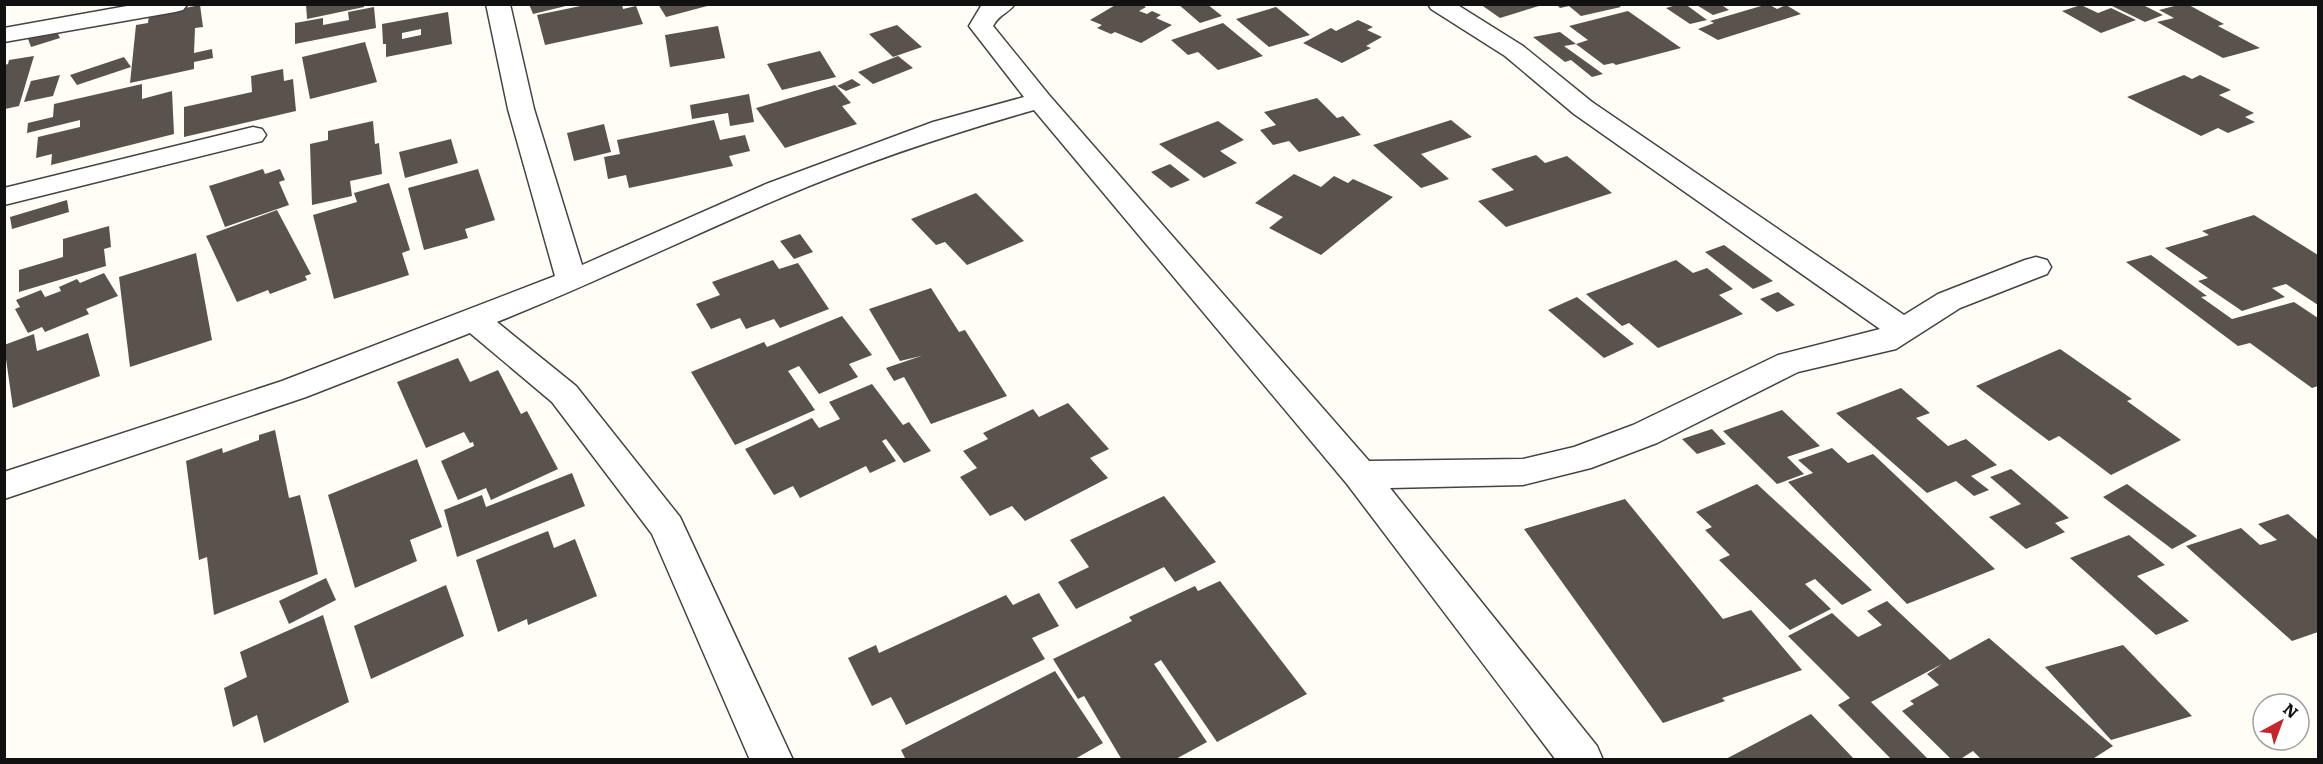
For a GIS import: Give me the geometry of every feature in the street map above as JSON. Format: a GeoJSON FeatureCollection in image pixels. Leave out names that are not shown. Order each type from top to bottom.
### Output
{"type":"FeatureCollection","features":[{"type":"Feature","properties":{"kind":"street"},"geometry":{"type":"LineString","coordinates":[[498,4],[505,51],[522,116],[572,281]]}},
{"type":"Feature","properties":{"kind":"street"},"geometry":{"type":"LineString","coordinates":[[1004,4],[989,11],[981,26],[1040,100],[1360,475],[1582,759]]}},
{"type":"Feature","properties":{"kind":"street"},"geometry":{"type":"LineString","coordinates":[[1439,4],[1514,51],[1583,108],[1902,329]]}},
{"type":"Feature","properties":{"kind":"street"},"geometry":{"type":"LineString","coordinates":[[4,35],[175,5]]}},
{"type":"Feature","properties":{"kind":"street"},"geometry":{"type":"LineString","coordinates":[[4,486],[294,389],[572,281],[776,190],[942,128],[1040,100]]}},
{"type":"Feature","properties":{"kind":"street"},"geometry":{"type":"LineString","coordinates":[[4,197],[253,135]]}},
{"type":"Feature","properties":{"kind":"street"},"geometry":{"type":"LineString","coordinates":[[1360,475],[1523,472],[1579,459],[1646,434],[1789,363],[1885,341],[1949,301],[2036,267]]}},
{"type":"Feature","properties":{"kind":"street"},"geometry":{"type":"LineString","coordinates":[[472,318],[564,394],[667,527],[771,759]]}},
{"type":"Feature","properties":{"kind":"building"},"geometry":{"type":"Polygon","coordinates":[[[306,4],[364,4],[364,7],[307,19],[306,4]]]}},
{"type":"Feature","properties":{"kind":"building"},"geometry":{"type":"Polygon","coordinates":[[[529,4],[570,4],[570,5],[533,14],[529,4]]]}},
{"type":"Feature","properties":{"kind":"building"},"geometry":{"type":"Polygon","coordinates":[[[590,4],[622,4],[623,9],[636,6],[643,24],[545,45],[537,15],[590,4]]]}},
{"type":"Feature","properties":{"kind":"building"},"geometry":{"type":"Polygon","coordinates":[[[658,4],[711,4],[711,5],[666,17],[658,4]]]}},
{"type":"Feature","properties":{"kind":"building"},"geometry":{"type":"Polygon","coordinates":[[[1117,4],[1141,4],[1146,7],[1139,11],[1147,14],[1152,11],[1161,15],[1156,18],[1172,25],[1141,43],[1115,32],[1111,34],[1097,28],[1102,25],[1090,20],[1117,4]]]}},
{"type":"Feature","properties":{"kind":"building"},"geometry":{"type":"Polygon","coordinates":[[[1178,4],[1207,4],[1222,16],[1200,23],[1178,4]]]}},
{"type":"Feature","properties":{"kind":"building"},"geometry":{"type":"Polygon","coordinates":[[[1480,4],[1542,4],[1542,5],[1500,18],[1480,4]]]}},
{"type":"Feature","properties":{"kind":"building"},"geometry":{"type":"Polygon","coordinates":[[[1556,4],[1617,4],[1621,7],[1581,16],[1569,6],[1560,8],[1556,4]]]}},
{"type":"Feature","properties":{"kind":"building"},"geometry":{"type":"Polygon","coordinates":[[[1685,4],[1707,20],[1690,24],[1666,8],[1685,4]]]}},
{"type":"Feature","properties":{"kind":"building"},"geometry":{"type":"Polygon","coordinates":[[[1695,4],[1720,4],[1729,10],[1713,15],[1695,4]]]}},
{"type":"Feature","properties":{"kind":"building"},"geometry":{"type":"Polygon","coordinates":[[[1768,4],[1777,9],[1786,5],[1801,14],[1718,40],[1698,29],[1714,23],[1710,21],[1768,4]]]}},
{"type":"Feature","properties":{"kind":"building"},"geometry":{"type":"Polygon","coordinates":[[[2108,4],[2141,4],[2163,15],[2145,22],[2108,4]]]}},
{"type":"Feature","properties":{"kind":"building"},"geometry":{"type":"Polygon","coordinates":[[[2187,4],[2224,24],[2218,26],[2260,48],[2223,58],[2157,22],[2174,18],[2159,10],[2187,4]]]}},
{"type":"Feature","properties":{"kind":"building"},"geometry":{"type":"Polygon","coordinates":[[[200,5],[203,27],[195,28],[194,53],[212,49],[213,58],[194,62],[194,69],[130,83],[136,25],[148,23],[149,15],[200,5]]]}},
{"type":"Feature","properties":{"kind":"building"},"geometry":{"type":"Polygon","coordinates":[[[2081,5],[2098,13],[2111,8],[2136,20],[2101,33],[2062,11],[2081,5]]]}},
{"type":"Feature","properties":{"kind":"building"},"geometry":{"type":"Polygon","coordinates":[[[374,7],[376,28],[295,44],[295,23],[323,18],[323,25],[349,20],[348,12],[374,7]]]}},
{"type":"Feature","properties":{"kind":"building"},"geometry":{"type":"Polygon","coordinates":[[[1276,7],[1310,35],[1269,47],[1236,19],[1276,7]]]}},
{"type":"Feature","properties":{"kind":"building"},"geometry":{"type":"Polygon","coordinates":[[[1628,11],[1681,48],[1616,65],[1613,63],[1604,65],[1576,44],[1588,40],[1569,26],[1628,11]]]}},
{"type":"Feature","properties":{"kind":"building"},"geometry":{"type":"Polygon","coordinates":[[[448,12],[452,44],[386,57],[382,24],[448,12]],[[421,29],[402,33],[402,39],[421,35],[421,29]]]}},
{"type":"Feature","properties":{"kind":"building"},"geometry":{"type":"Polygon","coordinates":[[[1358,20],[1373,27],[1367,30],[1382,37],[1366,46],[1371,48],[1342,63],[1303,43],[1331,28],[1336,31],[1358,20]]]}},
{"type":"Feature","properties":{"kind":"building"},"geometry":{"type":"Polygon","coordinates":[[[1223,23],[1263,56],[1218,70],[1198,52],[1188,55],[1171,40],[1223,23]]]}},
{"type":"Feature","properties":{"kind":"building"},"geometry":{"type":"Polygon","coordinates":[[[897,25],[922,47],[893,57],[869,34],[897,25]]]}},
{"type":"Feature","properties":{"kind":"building"},"geometry":{"type":"Polygon","coordinates":[[[718,26],[725,58],[670,67],[665,35],[718,26]]]}},
{"type":"Feature","properties":{"kind":"building"},"geometry":{"type":"Polygon","coordinates":[[[55,28],[60,38],[31,47],[27,36],[55,28]]]}},
{"type":"Feature","properties":{"kind":"building"},"geometry":{"type":"Polygon","coordinates":[[[1560,32],[1576,44],[1564,46],[1603,74],[1592,77],[1571,60],[1565,62],[1533,37],[1560,32]]]}},
{"type":"Feature","properties":{"kind":"building"},"geometry":{"type":"Polygon","coordinates":[[[365,42],[377,82],[310,99],[302,57],[365,42]]]}},
{"type":"Feature","properties":{"kind":"building"},"geometry":{"type":"Polygon","coordinates":[[[820,51],[836,77],[782,90],[767,64],[820,51]]]}},
{"type":"Feature","properties":{"kind":"building"},"geometry":{"type":"Polygon","coordinates":[[[34,56],[19,106],[5,109],[5,65],[9,60],[34,56]]]}},
{"type":"Feature","properties":{"kind":"building"},"geometry":{"type":"Polygon","coordinates":[[[898,56],[913,68],[873,84],[858,72],[898,56]]]}},
{"type":"Feature","properties":{"kind":"building"},"geometry":{"type":"Polygon","coordinates":[[[124,57],[131,67],[77,85],[70,75],[124,57]]]}},
{"type":"Feature","properties":{"kind":"building"},"geometry":{"type":"Polygon","coordinates":[[[283,69],[284,81],[293,79],[296,111],[184,137],[184,107],[252,92],[251,76],[283,69]]]}},
{"type":"Feature","properties":{"kind":"building"},"geometry":{"type":"Polygon","coordinates":[[[60,75],[53,96],[24,102],[31,81],[60,75]]]}},
{"type":"Feature","properties":{"kind":"building"},"geometry":{"type":"Polygon","coordinates":[[[2184,75],[2192,79],[2200,75],[2231,90],[2219,95],[2254,113],[2245,117],[2255,122],[2228,133],[2218,128],[2201,136],[2127,97],[2184,75]]]}},
{"type":"Feature","properties":{"kind":"building"},"geometry":{"type":"Polygon","coordinates":[[[852,79],[861,85],[846,91],[837,86],[852,79]]]}},
{"type":"Feature","properties":{"kind":"building"},"geometry":{"type":"Polygon","coordinates":[[[142,84],[142,99],[172,91],[174,134],[51,165],[52,154],[36,158],[38,137],[80,127],[80,120],[27,133],[28,123],[53,117],[54,104],[142,84]]]}},
{"type":"Feature","properties":{"kind":"building"},"geometry":{"type":"Polygon","coordinates":[[[835,85],[851,103],[842,106],[857,124],[785,148],[756,108],[835,85]]]}},
{"type":"Feature","properties":{"kind":"building"},"geometry":{"type":"Polygon","coordinates":[[[749,94],[754,122],[730,126],[728,113],[692,119],[690,105],[749,94]]]}},
{"type":"Feature","properties":{"kind":"building"},"geometry":{"type":"Polygon","coordinates":[[[1317,98],[1337,118],[1343,116],[1361,135],[1299,152],[1289,141],[1273,145],[1260,130],[1276,125],[1264,112],[1317,98]]]}},
{"type":"Feature","properties":{"kind":"building"},"geometry":{"type":"Polygon","coordinates":[[[714,120],[720,140],[745,135],[750,151],[729,156],[733,166],[629,188],[626,175],[608,179],[604,157],[620,154],[617,140],[714,120]]]}},
{"type":"Feature","properties":{"kind":"building"},"geometry":{"type":"Polygon","coordinates":[[[1451,120],[1472,137],[1421,154],[1449,179],[1421,188],[1373,145],[1451,120]]]}},
{"type":"Feature","properties":{"kind":"building"},"geometry":{"type":"Polygon","coordinates":[[[373,121],[375,144],[379,143],[382,174],[350,181],[352,196],[312,205],[310,144],[328,140],[328,131],[373,121]]]}},
{"type":"Feature","properties":{"kind":"building"},"geometry":{"type":"Polygon","coordinates":[[[1218,121],[1244,140],[1220,151],[1237,163],[1204,178],[1159,144],[1218,121]]]}},
{"type":"Feature","properties":{"kind":"building"},"geometry":{"type":"Polygon","coordinates":[[[604,124],[611,152],[574,161],[567,133],[604,124]]]}},
{"type":"Feature","properties":{"kind":"building"},"geometry":{"type":"Polygon","coordinates":[[[451,139],[458,163],[405,178],[399,152],[451,139]]]}},
{"type":"Feature","properties":{"kind":"building"},"geometry":{"type":"Polygon","coordinates":[[[1536,155],[1545,163],[1567,156],[1612,193],[1506,227],[1478,201],[1514,190],[1491,169],[1536,155]]]}},
{"type":"Feature","properties":{"kind":"building"},"geometry":{"type":"Polygon","coordinates":[[[1170,164],[1190,180],[1171,188],[1151,172],[1170,164]]]}},
{"type":"Feature","properties":{"kind":"building"},"geometry":{"type":"Polygon","coordinates":[[[263,169],[265,174],[280,169],[285,180],[279,182],[289,205],[225,227],[209,186],[263,169]]]}},
{"type":"Feature","properties":{"kind":"building"},"geometry":{"type":"Polygon","coordinates":[[[478,169],[495,220],[465,229],[468,238],[424,250],[408,188],[478,169]]]}},
{"type":"Feature","properties":{"kind":"building"},"geometry":{"type":"Polygon","coordinates":[[[1294,174],[1321,187],[1334,176],[1348,183],[1353,179],[1393,197],[1321,255],[1269,228],[1283,217],[1255,203],[1294,174]]]}},
{"type":"Feature","properties":{"kind":"building"},"geometry":{"type":"Polygon","coordinates":[[[389,183],[410,250],[402,253],[409,275],[334,299],[313,215],[357,202],[354,193],[389,183]]]}},
{"type":"Feature","properties":{"kind":"building"},"geometry":{"type":"Polygon","coordinates":[[[976,193],[1024,241],[967,265],[945,242],[936,245],[911,219],[976,193]]]}},
{"type":"Feature","properties":{"kind":"building"},"geometry":{"type":"Polygon","coordinates":[[[67,200],[69,212],[12,229],[10,217],[67,200]]]}},
{"type":"Feature","properties":{"kind":"building"},"geometry":{"type":"Polygon","coordinates":[[[277,210],[311,274],[305,276],[307,280],[270,294],[268,290],[237,302],[206,236],[277,210]]]}},
{"type":"Feature","properties":{"kind":"building"},"geometry":{"type":"Polygon","coordinates":[[[2254,215],[2318,255],[2318,305],[2286,284],[2272,288],[2285,297],[2242,311],[2198,281],[2208,278],[2165,248],[2209,235],[2202,231],[2254,215]]]}},
{"type":"Feature","properties":{"kind":"building"},"geometry":{"type":"Polygon","coordinates":[[[109,226],[111,247],[104,249],[106,266],[19,292],[19,270],[63,257],[63,239],[109,226]]]}},
{"type":"Feature","properties":{"kind":"building"},"geometry":{"type":"Polygon","coordinates":[[[800,234],[813,252],[794,259],[780,241],[800,234]]]}},
{"type":"Feature","properties":{"kind":"building"},"geometry":{"type":"Polygon","coordinates":[[[1724,245],[1773,281],[1753,289],[1705,252],[1724,245]]]}},
{"type":"Feature","properties":{"kind":"building"},"geometry":{"type":"Polygon","coordinates":[[[196,253],[212,340],[130,367],[119,277],[196,253]]]}},
{"type":"Feature","properties":{"kind":"building"},"geometry":{"type":"Polygon","coordinates":[[[2151,255],[2207,296],[2201,297],[2232,319],[2294,302],[2318,318],[2318,386],[2312,388],[2250,343],[2238,346],[2126,262],[2151,255]]]}},
{"type":"Feature","properties":{"kind":"building"},"geometry":{"type":"Polygon","coordinates":[[[773,260],[779,269],[798,263],[829,309],[780,328],[774,319],[746,329],[740,318],[711,329],[696,304],[720,295],[712,282],[773,260]]]}},
{"type":"Feature","properties":{"kind":"building"},"geometry":{"type":"Polygon","coordinates":[[[1676,260],[1693,273],[1707,268],[1733,289],[1719,295],[1743,314],[1658,348],[1629,323],[1622,326],[1586,294],[1676,260]]]}},
{"type":"Feature","properties":{"kind":"building"},"geometry":{"type":"Polygon","coordinates":[[[104,273],[118,296],[86,309],[89,314],[45,332],[42,327],[28,333],[15,309],[20,307],[16,300],[41,290],[45,297],[61,291],[59,287],[77,279],[80,283],[104,273]]]}},
{"type":"Feature","properties":{"kind":"building"},"geometry":{"type":"Polygon","coordinates":[[[931,288],[959,332],[965,330],[1007,396],[931,424],[904,377],[894,381],[886,368],[921,356],[900,361],[869,309],[931,288]]]}},
{"type":"Feature","properties":{"kind":"building"},"geometry":{"type":"Polygon","coordinates":[[[1778,292],[1795,305],[1777,312],[1760,299],[1778,292]]]}},
{"type":"Feature","properties":{"kind":"building"},"geometry":{"type":"Polygon","coordinates":[[[1577,297],[1634,344],[1604,358],[1548,310],[1577,297]]]}},
{"type":"Feature","properties":{"kind":"building"},"geometry":{"type":"Polygon","coordinates":[[[842,316],[872,355],[849,364],[858,377],[819,394],[799,366],[788,371],[815,410],[735,445],[691,372],[764,342],[767,347],[842,316]]]}},
{"type":"Feature","properties":{"kind":"building"},"geometry":{"type":"Polygon","coordinates":[[[88,333],[100,376],[13,408],[4,345],[34,334],[37,351],[88,333]]]}},
{"type":"Feature","properties":{"kind":"building"},"geometry":{"type":"Polygon","coordinates":[[[2060,349],[2132,399],[2127,401],[2181,440],[2111,475],[2059,436],[2049,441],[1976,386],[2060,349]]]}},
{"type":"Feature","properties":{"kind":"building"},"geometry":{"type":"Polygon","coordinates":[[[458,358],[470,382],[498,370],[521,414],[527,411],[558,469],[491,500],[486,488],[458,500],[441,461],[474,446],[473,442],[470,443],[464,432],[426,448],[397,382],[458,358]]]}},
{"type":"Feature","properties":{"kind":"building"},"geometry":{"type":"Polygon","coordinates":[[[872,384],[903,425],[909,422],[931,451],[904,463],[886,439],[882,441],[896,461],[870,473],[866,466],[800,498],[793,486],[774,495],[745,449],[812,418],[819,428],[840,419],[829,402],[872,384]]]}},
{"type":"Feature","properties":{"kind":"building"},"geometry":{"type":"Polygon","coordinates":[[[1901,388],[1930,413],[1916,418],[1948,446],[1966,439],[1997,465],[1971,476],[1989,490],[1974,496],[1956,481],[1927,493],[1836,413],[1901,388]]]}},
{"type":"Feature","properties":{"kind":"building"},"geometry":{"type":"Polygon","coordinates":[[[1068,403],[1109,449],[1090,458],[1108,478],[1025,521],[1012,506],[990,516],[960,477],[977,468],[963,451],[988,439],[983,433],[1033,409],[1039,417],[1068,403]]]}},
{"type":"Feature","properties":{"kind":"building"},"geometry":{"type":"Polygon","coordinates":[[[1782,410],[1820,446],[1787,457],[1804,474],[1777,484],[1723,431],[1782,410]]]}},
{"type":"Feature","properties":{"kind":"building"},"geometry":{"type":"Polygon","coordinates":[[[1712,429],[1726,444],[1697,454],[1682,439],[1712,429]]]}},
{"type":"Feature","properties":{"kind":"building"},"geometry":{"type":"Polygon","coordinates":[[[275,430],[289,498],[300,495],[318,574],[214,615],[207,557],[199,560],[186,461],[222,448],[223,453],[259,440],[259,435],[275,430]]]}},
{"type":"Feature","properties":{"kind":"building"},"geometry":{"type":"Polygon","coordinates":[[[1832,448],[1848,463],[1873,454],[1995,569],[1907,604],[1788,482],[1813,473],[1798,460],[1832,448]]]}},
{"type":"Feature","properties":{"kind":"building"},"geometry":{"type":"Polygon","coordinates":[[[417,459],[442,527],[410,540],[417,561],[355,588],[328,495],[417,459]]]}},
{"type":"Feature","properties":{"kind":"building"},"geometry":{"type":"Polygon","coordinates":[[[2011,469],[2069,518],[2055,523],[2065,532],[2026,549],[1989,517],[2021,504],[1990,477],[2011,469]]]}},
{"type":"Feature","properties":{"kind":"building"},"geometry":{"type":"Polygon","coordinates":[[[572,473],[585,506],[457,557],[444,510],[482,495],[486,507],[572,473]]]}},
{"type":"Feature","properties":{"kind":"building"},"geometry":{"type":"Polygon","coordinates":[[[1757,484],[1872,590],[1842,605],[1815,579],[1805,584],[1831,609],[1790,630],[1719,560],[1730,555],[1705,530],[1712,527],[1696,512],[1757,484]]]}},
{"type":"Feature","properties":{"kind":"building"},"geometry":{"type":"Polygon","coordinates":[[[2127,484],[2197,536],[2172,549],[2103,497],[2127,484]]]}},
{"type":"Feature","properties":{"kind":"building"},"geometry":{"type":"Polygon","coordinates":[[[1164,496],[1216,562],[1175,582],[1164,567],[1076,609],[1058,582],[1089,567],[1070,540],[1164,496]]]}},
{"type":"Feature","properties":{"kind":"building"},"geometry":{"type":"Polygon","coordinates":[[[1625,499],[1723,619],[1751,610],[1802,670],[1722,698],[1725,701],[1663,723],[1524,529],[1625,499]]]}},
{"type":"Feature","properties":{"kind":"building"},"geometry":{"type":"Polygon","coordinates":[[[2288,514],[2318,540],[2318,632],[2292,641],[2186,546],[2241,528],[2260,545],[2277,540],[2258,524],[2288,514]]]}},
{"type":"Feature","properties":{"kind":"building"},"geometry":{"type":"Polygon","coordinates":[[[548,531],[554,548],[575,539],[597,596],[528,625],[527,619],[498,632],[476,560],[548,531]]]}},
{"type":"Feature","properties":{"kind":"building"},"geometry":{"type":"Polygon","coordinates":[[[2129,535],[2165,565],[2137,576],[2189,621],[2156,635],[2070,558],[2129,535]]]}},
{"type":"Feature","properties":{"kind":"building"},"geometry":{"type":"Polygon","coordinates":[[[326,578],[336,600],[289,624],[279,601],[326,578]]]}},
{"type":"Feature","properties":{"kind":"building"},"geometry":{"type":"Polygon","coordinates":[[[1220,581],[1307,694],[1217,742],[1161,660],[1154,664],[1207,742],[1174,760],[1122,760],[1084,696],[1078,699],[1053,659],[1132,621],[1129,617],[1195,586],[1198,591],[1220,581]]]}},
{"type":"Feature","properties":{"kind":"building"},"geometry":{"type":"Polygon","coordinates":[[[446,585],[464,636],[371,679],[354,626],[446,585]]]}},
{"type":"Feature","properties":{"kind":"building"},"geometry":{"type":"Polygon","coordinates":[[[1039,593],[1059,626],[1032,638],[1045,659],[906,725],[891,697],[872,706],[848,658],[876,645],[879,653],[1006,595],[1013,605],[1039,593]]]}},
{"type":"Feature","properties":{"kind":"building"},"geometry":{"type":"Polygon","coordinates":[[[1887,601],[1950,660],[1989,638],[2113,746],[2091,760],[1982,760],[1973,751],[1959,760],[1952,760],[1902,711],[1914,704],[1910,701],[1939,685],[1927,674],[1942,664],[1871,702],[1929,760],[1892,760],[1838,705],[1850,698],[1788,636],[1832,613],[1858,637],[1882,625],[1867,611],[1887,601]]]}},
{"type":"Feature","properties":{"kind":"building"},"geometry":{"type":"Polygon","coordinates":[[[323,615],[349,702],[264,743],[257,715],[233,727],[224,688],[247,677],[240,652],[323,615]]]}},
{"type":"Feature","properties":{"kind":"building"},"geometry":{"type":"Polygon","coordinates":[[[2123,645],[2192,716],[2111,740],[2045,667],[2123,645]]]}},
{"type":"Feature","properties":{"kind":"building"},"geometry":{"type":"Polygon","coordinates":[[[1055,671],[1103,743],[1073,760],[906,760],[901,750],[1055,671]]]}},
{"type":"Feature","properties":{"kind":"building"},"geometry":{"type":"Polygon","coordinates":[[[1811,714],[1855,760],[1724,760],[1811,714]]]}}]}
